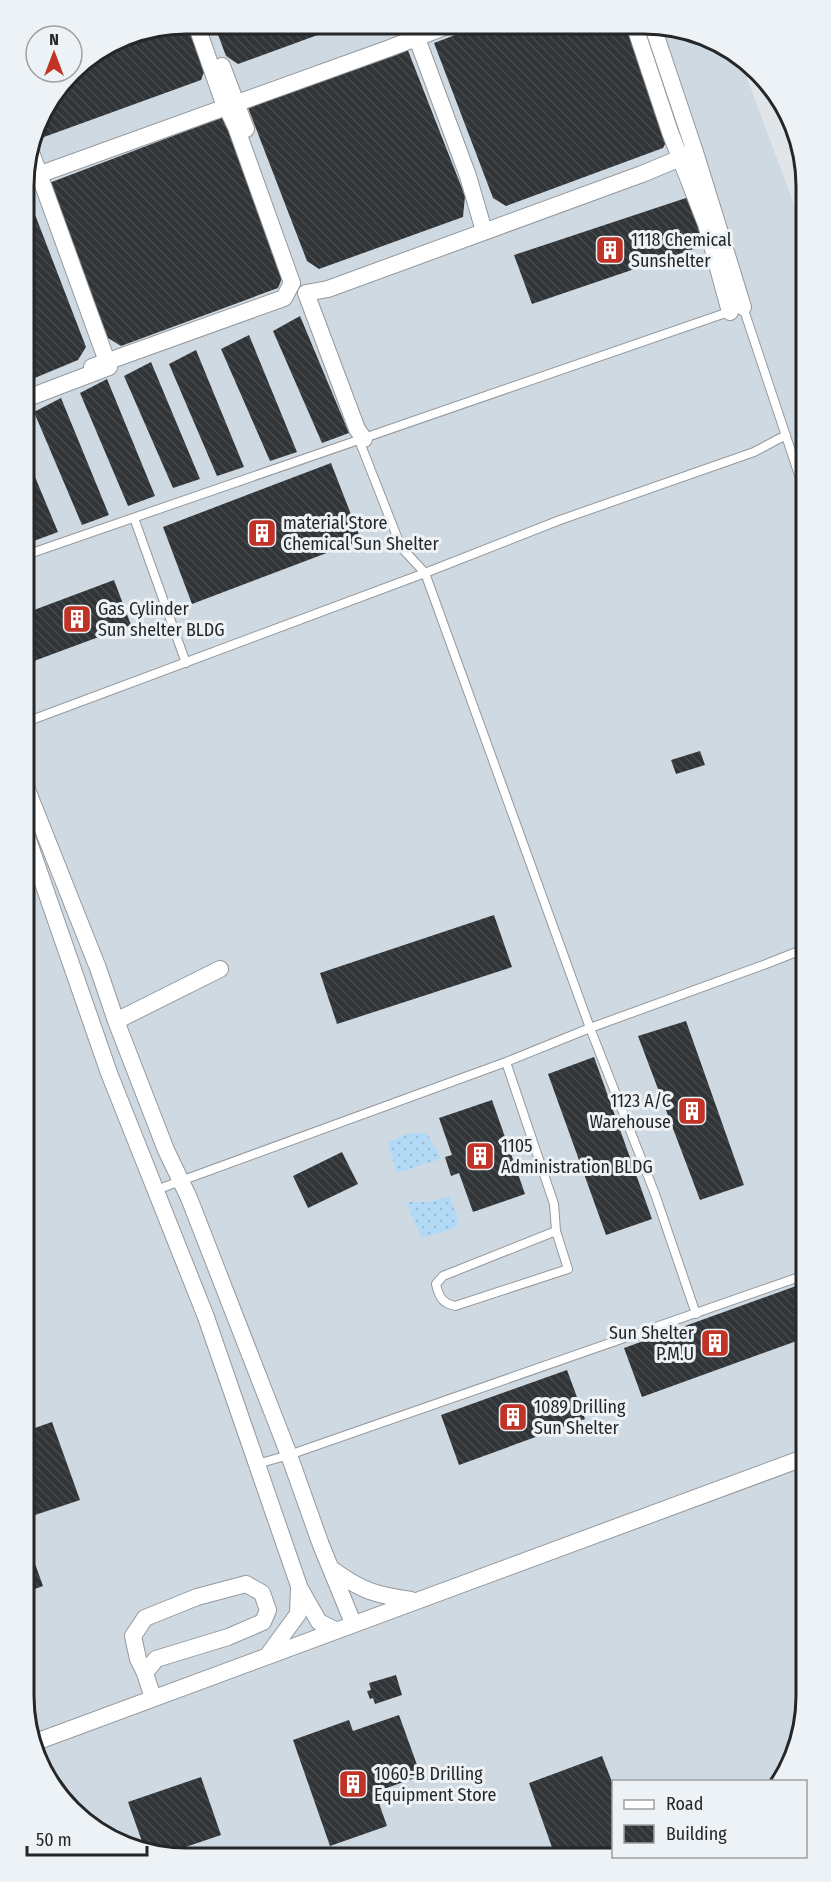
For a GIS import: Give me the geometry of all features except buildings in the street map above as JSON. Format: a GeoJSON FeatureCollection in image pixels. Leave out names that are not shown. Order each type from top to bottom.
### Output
{"type":"FeatureCollection","features":[{"type":"Feature","properties":{"kind":"street"},"geometry":{"type":"LineString","coordinates":[[200,34],[230,101]]}},
{"type":"Feature","properties":{"kind":"street"},"geometry":{"type":"LineString","coordinates":[[208,34],[240,137],[292,283],[298,293],[346,422],[358,440]]}},
{"type":"Feature","properties":{"kind":"street"},"geometry":{"type":"LineString","coordinates":[[36,168],[230,101],[408,34]]}},
{"type":"Feature","properties":{"kind":"street"},"geometry":{"type":"LineString","coordinates":[[420,34],[468,176],[488,226]]}},
{"type":"Feature","properties":{"kind":"street"},"geometry":{"type":"LineString","coordinates":[[638,34],[686,151]]}},
{"type":"Feature","properties":{"kind":"street"},"geometry":{"type":"LineString","coordinates":[[655,35],[706,224],[737,310]]}},
{"type":"Feature","properties":{"kind":"street"},"geometry":{"type":"LineString","coordinates":[[35,389],[298,293],[328,289],[686,151]]}},
{"type":"Feature","properties":{"kind":"street"},"geometry":{"type":"LineString","coordinates":[[35,184],[94,354],[103,365]]}},
{"type":"Feature","properties":{"kind":"street"},"geometry":{"type":"LineString","coordinates":[[35,395],[103,365]]}},
{"type":"Feature","properties":{"kind":"street"},"geometry":{"type":"LineString","coordinates":[[35,809],[98,968],[166,1150],[182,1180],[353,1623]]}},
{"type":"Feature","properties":{"kind":"street"},"geometry":{"type":"LineString","coordinates":[[35,859],[109,1073],[206,1317],[299,1586],[319,1622],[335,1630]]}},
{"type":"Feature","properties":{"kind":"street"},"geometry":{"type":"LineString","coordinates":[[116,1021],[220,969]]}},
{"type":"Feature","properties":{"kind":"street"},"geometry":{"type":"LineString","coordinates":[[42,1740],[796,1461]]}},
{"type":"Feature","properties":{"kind":"street"},"geometry":{"type":"LineString","coordinates":[[331,1569],[350,1583],[377,1596],[415,1601]]}},
{"type":"Feature","properties":{"kind":"street"},"geometry":{"type":"LineString","coordinates":[[145,1673],[156,1659],[228,1637],[263,1622],[268,1610],[262,1593],[246,1584],[197,1597],[145,1618],[133,1636],[138,1659],[153,1698]]}},
{"type":"Feature","properties":{"kind":"street"},"geometry":{"type":"LineString","coordinates":[[268,1655],[298,1614],[299,1586]]}},
{"type":"Feature","properties":{"kind":"lane"},"geometry":{"type":"LineString","coordinates":[[35,552],[737,310],[796,466]]}},
{"type":"Feature","properties":{"kind":"lane"},"geometry":{"type":"LineString","coordinates":[[35,719],[426,573],[560,520],[754,452],[786,435]]}},
{"type":"Feature","properties":{"kind":"lane"},"geometry":{"type":"LineString","coordinates":[[358,440],[401,547],[426,573],[590,1028],[655,1194],[696,1314]]}},
{"type":"Feature","properties":{"kind":"lane"},"geometry":{"type":"LineString","coordinates":[[134,518],[186,663]]}},
{"type":"Feature","properties":{"kind":"lane"},"geometry":{"type":"LineString","coordinates":[[156,1190],[506,1062],[590,1028],[796,952]]}},
{"type":"Feature","properties":{"kind":"lane"},"geometry":{"type":"LineString","coordinates":[[506,1062],[554,1204],[556,1231],[568,1269],[455,1305],[445,1303],[438,1296],[436,1284],[443,1276],[556,1231]]}},
{"type":"Feature","properties":{"kind":"lane"},"geometry":{"type":"LineString","coordinates":[[257,1464],[289,1455],[796,1278]]}},
{"type":"Feature","properties":{"kind":"shaded area"},"geometry":{"type":"Polygon","coordinates":[[[187,34],[644,34],[674,37],[712,50],[745,72],[796,210],[796,1705],[791,1735],[781,1763],[771,1780],[612,1780],[612,1848],[187,1848],[157,1845],[138,1839],[119,1832],[86,1810],[60,1780],[46,1753],[40,1735],[34,1695],[35,177],[40,147],[50,119],[75,84],[84,84],[86,72],[102,60],[129,46],[167,36],[187,34]]]}},
{"type":"Feature","properties":{"kind":"shaded area"},"geometry":{"type":"Polygon","coordinates":[[[427,1133],[441,1159],[397,1173],[388,1143],[406,1134],[427,1133]]]}},
{"type":"Feature","properties":{"kind":"shaded area"},"geometry":{"type":"Polygon","coordinates":[[[449,1196],[458,1218],[457,1227],[422,1238],[406,1202],[430,1202],[449,1196]]]}},
{"type":"Feature","properties":{"kind":"place","name":"1118 Chemical Sunshelter"},"geometry":{"type":"Point","coordinates":[610,250]}},
{"type":"Feature","properties":{"kind":"place","name":"material Store Chemical Sun Shelter"},"geometry":{"type":"Point","coordinates":[262,533]}},
{"type":"Feature","properties":{"kind":"place","name":"Gas Cylinder Sun shelter BLDG"},"geometry":{"type":"Point","coordinates":[77,619]}},
{"type":"Feature","properties":{"kind":"place","name":"1123 A/C Warehouse"},"geometry":{"type":"Point","coordinates":[692,1111]}},
{"type":"Feature","properties":{"kind":"place","name":"1105 Administration BLDG"},"geometry":{"type":"Point","coordinates":[480,1156]}},
{"type":"Feature","properties":{"kind":"place","name":"Sun Shelter P.M.U"},"geometry":{"type":"Point","coordinates":[715,1343]}},
{"type":"Feature","properties":{"kind":"place","name":"1089 Drilling Sun Shelter"},"geometry":{"type":"Point","coordinates":[513,1417]}},
{"type":"Feature","properties":{"kind":"place","name":"1060-B Drilling Equipment Store"},"geometry":{"type":"Point","coordinates":[353,1784]}}]}
